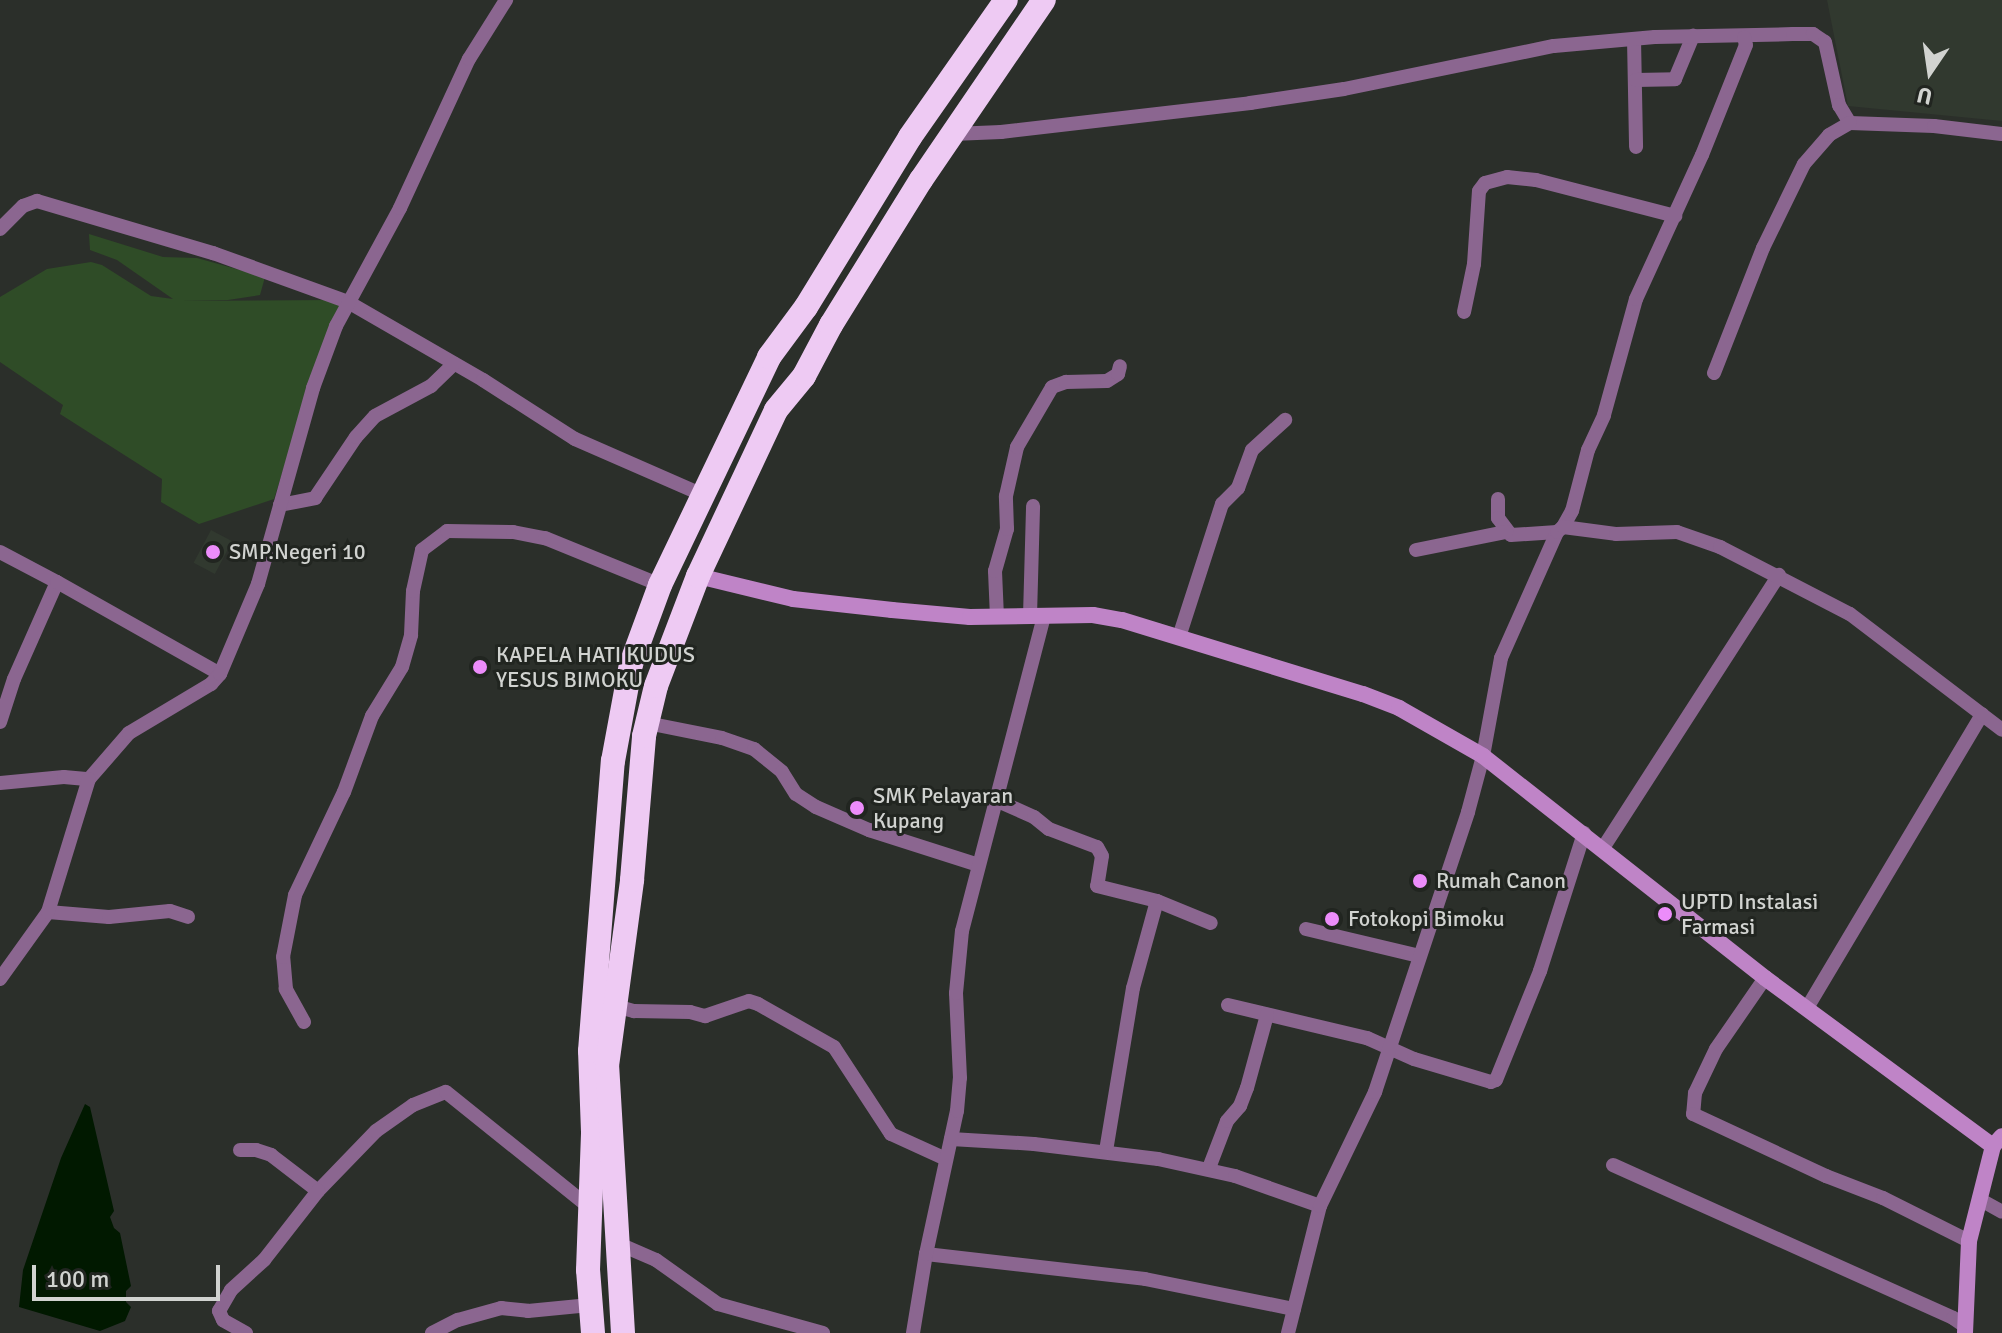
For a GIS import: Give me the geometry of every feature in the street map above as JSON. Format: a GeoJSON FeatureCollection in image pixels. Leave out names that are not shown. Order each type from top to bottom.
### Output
{"type":"FeatureCollection","features":[{"type":"Feature","properties":{"kind":"highway"},"geometry":{"type":"LineString","coordinates":[[593,1333],[589,1219],[593,1145],[590,1051],[610,799],[619,716],[631,664],[660,585],[769,357],[806,307],[887,174],[1006,0]]}},
{"type":"Feature","properties":{"kind":"highway"},"geometry":{"type":"LineString","coordinates":[[623,1333],[607,1079],[632,880],[647,723],[656,686],[698,576],[776,410],[804,376],[831,325],[913,192],[1044,0]]}},
{"type":"Feature","properties":{"kind":"highway"},"geometry":{"type":"LineString","coordinates":[[887,174],[913,192]]}},
{"type":"Feature","properties":{"kind":"highway"},"geometry":{"type":"LineString","coordinates":[[610,799],[638,801]]}},
{"type":"Feature","properties":{"kind":"highway"},"geometry":{"type":"LineString","coordinates":[[589,1219],[618,1237]]}},
{"type":"Feature","properties":{"kind":"street"},"geometry":{"type":"LineString","coordinates":[[0,979],[48,912],[89,779],[129,733],[211,684],[220,674],[247,617],[313,388],[348,302],[400,208],[469,59],[506,0]]}},
{"type":"Feature","properties":{"kind":"street"},"geometry":{"type":"LineString","coordinates":[[953,134],[1001,132],[1224,107],[1344,89],[1554,46],[1693,36],[1821,37],[1825,42],[1839,105],[1850,123]]}},
{"type":"Feature","properties":{"kind":"street"},"geometry":{"type":"LineString","coordinates":[[1636,80],[1675,79],[1693,36]]}},
{"type":"Feature","properties":{"kind":"street"},"geometry":{"type":"LineString","coordinates":[[1288,1333],[1320,1206],[1375,1092],[1483,756],[1501,658],[1560,530],[1572,511],[1588,450],[1604,415],[1636,299],[1675,216],[1742,53],[1744,37]]}},
{"type":"Feature","properties":{"kind":"street"},"geometry":{"type":"LineString","coordinates":[[1634,39],[1636,147]]}},
{"type":"Feature","properties":{"kind":"street"},"geometry":{"type":"LineString","coordinates":[[1714,373],[1763,248],[1804,164],[1829,135],[1850,123],[1934,126],[2002,134]]}},
{"type":"Feature","properties":{"kind":"street"},"geometry":{"type":"LineString","coordinates":[[1464,312],[1474,264],[1479,191],[1485,183],[1507,177],[1536,180],[1675,216]]}},
{"type":"Feature","properties":{"kind":"street"},"geometry":{"type":"LineString","coordinates":[[0,229],[23,206],[37,201],[213,253],[348,302],[586,445],[701,494]]}},
{"type":"Feature","properties":{"kind":"street"},"geometry":{"type":"LineString","coordinates":[[280,505],[315,498],[356,437],[375,416],[431,386],[454,364]]}},
{"type":"Feature","properties":{"kind":"street"},"geometry":{"type":"LineString","coordinates":[[997,617],[995,571],[1007,529],[1007,487],[1017,447],[1052,387],[1066,382],[1107,381],[1118,374],[1120,366]]}},
{"type":"Feature","properties":{"kind":"street"},"geometry":{"type":"LineString","coordinates":[[1179,637],[1222,504],[1238,488],[1252,450],[1285,420]]}},
{"type":"Feature","properties":{"kind":"street"},"geometry":{"type":"LineString","coordinates":[[1498,499],[1498,518],[1511,535],[1560,530],[1616,534],[1677,532],[1701,538],[1779,575],[1850,614],[2002,730]]}},
{"type":"Feature","properties":{"kind":"street"},"geometry":{"type":"LineString","coordinates":[[913,1333],[960,1078],[956,993],[958,953],[998,801],[1037,616],[1033,506]]}},
{"type":"Feature","properties":{"kind":"street"},"geometry":{"type":"LineString","coordinates":[[304,1022],[286,989],[283,957],[295,895],[344,792],[372,716],[402,667],[411,635],[413,591],[422,550],[447,531],[513,532],[545,538],[660,585]]}},
{"type":"Feature","properties":{"kind":"street"},"geometry":{"type":"LineString","coordinates":[[1416,550],[1506,532]]}},
{"type":"Feature","properties":{"kind":"street"},"geometry":{"type":"LineString","coordinates":[[0,552],[220,674]]}},
{"type":"Feature","properties":{"kind":"street"},"geometry":{"type":"LineString","coordinates":[[1603,848],[1779,575]]}},
{"type":"Feature","properties":{"kind":"street"},"geometry":{"type":"LineString","coordinates":[[698,576],[793,599],[950,616],[1093,615],[1179,637],[1375,698],[1444,731],[1483,756],[1584,833],[1765,978],[1998,1141],[1969,1241],[1965,1330]]}},
{"type":"Feature","properties":{"kind":"street"},"geometry":{"type":"LineString","coordinates":[[0,722],[7,677],[57,582]]}},
{"type":"Feature","properties":{"kind":"street"},"geometry":{"type":"LineString","coordinates":[[1807,1008],[1982,714]]}},
{"type":"Feature","properties":{"kind":"street"},"geometry":{"type":"LineString","coordinates":[[647,723],[722,738],[754,749],[782,772],[796,794],[816,807],[869,830],[979,865]]}},
{"type":"Feature","properties":{"kind":"street"},"geometry":{"type":"LineString","coordinates":[[0,783],[43,778],[89,779]]}},
{"type":"Feature","properties":{"kind":"street"},"geometry":{"type":"LineString","coordinates":[[998,801],[1034,817],[1049,829],[1097,847],[1102,856],[1097,886],[1157,901],[1211,923]]}},
{"type":"Feature","properties":{"kind":"street"},"geometry":{"type":"LineString","coordinates":[[1228,1005],[1367,1038],[1424,1062],[1491,1082],[1496,1080],[1540,971],[1584,833]]}},
{"type":"Feature","properties":{"kind":"street"},"geometry":{"type":"LineString","coordinates":[[1106,1151],[1133,988],[1157,901]]}},
{"type":"Feature","properties":{"kind":"street"},"geometry":{"type":"LineString","coordinates":[[48,912],[109,917],[170,911],[188,917]]}},
{"type":"Feature","properties":{"kind":"street"},"geometry":{"type":"LineString","coordinates":[[1306,929],[1419,956]]}},
{"type":"Feature","properties":{"kind":"street"},"geometry":{"type":"LineString","coordinates":[[1765,978],[1712,1057],[1691,1104],[1693,1114],[1813,1170],[1883,1198],[1969,1241]]}},
{"type":"Feature","properties":{"kind":"street"},"geometry":{"type":"LineString","coordinates":[[616,1006],[634,1011],[690,1012],[705,1016],[749,1001],[758,1004],[834,1047],[891,1134],[946,1159]]}},
{"type":"Feature","properties":{"kind":"street"},"geometry":{"type":"LineString","coordinates":[[1209,1168],[1227,1121],[1243,1097],[1267,1015]]}},
{"type":"Feature","properties":{"kind":"street"},"geometry":{"type":"LineString","coordinates":[[246,1333],[223,1320],[219,1311],[231,1290],[264,1260],[318,1191],[376,1131],[413,1105],[446,1092],[589,1219]]}},
{"type":"Feature","properties":{"kind":"street"},"geometry":{"type":"LineString","coordinates":[[951,1139],[1106,1151],[1209,1168],[1320,1206]]}},
{"type":"Feature","properties":{"kind":"street"},"geometry":{"type":"LineString","coordinates":[[240,1150],[256,1150],[271,1155],[318,1191]]}},
{"type":"Feature","properties":{"kind":"street"},"geometry":{"type":"LineString","coordinates":[[1613,1165],[1953,1318],[1965,1330]]}},
{"type":"Feature","properties":{"kind":"street"},"geometry":{"type":"LineString","coordinates":[[1979,1199],[2002,1212]]}},
{"type":"Feature","properties":{"kind":"street"},"geometry":{"type":"LineString","coordinates":[[618,1237],[718,1304],[823,1333]]}},
{"type":"Feature","properties":{"kind":"street"},"geometry":{"type":"LineString","coordinates":[[926,1254],[1145,1279],[1294,1309]]}},
{"type":"Feature","properties":{"kind":"street"},"geometry":{"type":"LineString","coordinates":[[432,1333],[458,1320],[501,1308],[528,1311],[590,1305]]}},
{"type":"Feature","properties":{"kind":"shaded area"},"geometry":{"type":"Polygon","coordinates":[[[1827,0],[2002,0],[2002,121],[1848,106],[1827,0]]]}},
{"type":"Feature","properties":{"kind":"shaded area","name":"SMP.Negeri 10"},"geometry":{"type":"Polygon","coordinates":[[[211,530],[232,541],[215,574],[194,563],[211,530]]]}},
{"type":"Feature","properties":{"kind":"shaded area"},"geometry":{"type":"Polygon","coordinates":[[[85,1104],[90,1107],[114,1211],[110,1217],[114,1228],[120,1233],[131,1286],[126,1291],[126,1302],[131,1307],[125,1321],[100,1331],[19,1307],[23,1270],[61,1158],[85,1104]]]}},
{"type":"Feature","properties":{"kind":"green space"},"geometry":{"type":"Polygon","coordinates":[[[89,234],[163,257],[197,258],[265,277],[260,295],[228,300],[181,301],[334,300],[344,305],[295,432],[274,499],[199,524],[161,502],[162,479],[60,414],[63,405],[0,362],[0,297],[47,269],[91,262],[102,265],[151,296],[173,299],[117,260],[90,250],[89,234]]]}},
{"type":"Feature","properties":{"kind":"place","name":"SMP.Negeri 10"},"geometry":{"type":"Point","coordinates":[213,552]}},
{"type":"Feature","properties":{"kind":"place","name":"KAPELA HATI KUDUS YESUS BIMOKU"},"geometry":{"type":"Point","coordinates":[480,667]}},
{"type":"Feature","properties":{"kind":"place","name":"SMK Pelayaran Kupang"},"geometry":{"type":"Point","coordinates":[857,808]}},
{"type":"Feature","properties":{"kind":"place","name":"Rumah Canon"},"geometry":{"type":"Point","coordinates":[1420,881]}},
{"type":"Feature","properties":{"kind":"place","name":"UPTD Instalasi Farmasi"},"geometry":{"type":"Point","coordinates":[1665,914]}},
{"type":"Feature","properties":{"kind":"place","name":"Fotokopi Bimoku"},"geometry":{"type":"Point","coordinates":[1332,919]}}]}
